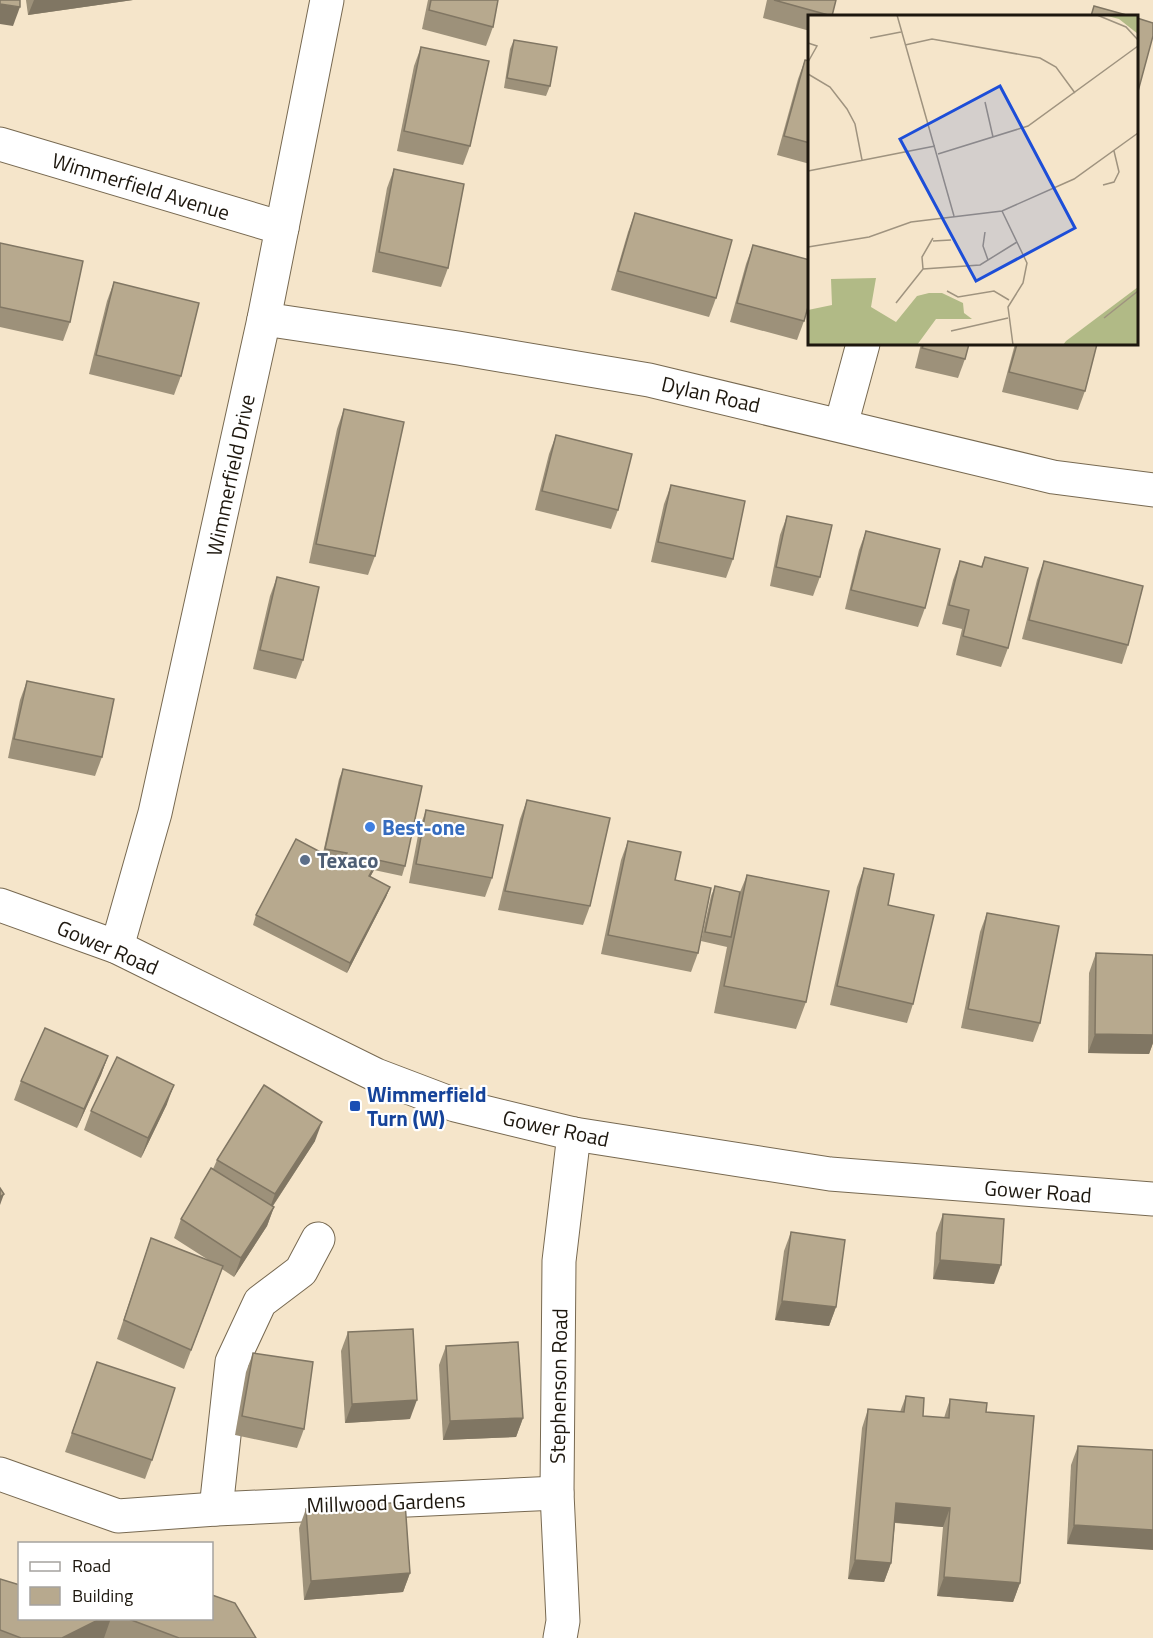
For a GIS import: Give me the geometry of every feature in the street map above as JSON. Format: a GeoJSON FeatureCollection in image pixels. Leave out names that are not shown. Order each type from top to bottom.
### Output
{"type":"FeatureCollection","features":[{"type":"Feature","properties":{"kind":"street","name":"Wimmerfield Drive"},"geometry":{"type":"LineString","coordinates":[[117,947],[155,813],[264,319],[327,0]]}},
{"type":"Feature","properties":{"kind":"street","name":"Wimmerfield Avenue"},"geometry":{"type":"LineString","coordinates":[[0,144],[282,228]]}},
{"type":"Feature","properties":{"kind":"street","name":"Dylan Road"},"geometry":{"type":"LineString","coordinates":[[264,319],[649,380],[1053,477],[1153,490]]}},
{"type":"Feature","properties":{"kind":"street"},"geometry":{"type":"LineString","coordinates":[[841,425],[863,345]]}},
{"type":"Feature","properties":{"kind":"street","name":"Gower Road"},"geometry":{"type":"LineString","coordinates":[[0,905],[117,947],[376,1075],[455,1105],[574,1134],[830,1174],[1153,1199]]}},
{"type":"Feature","properties":{"kind":"street","name":"Stephenson Road"},"geometry":{"type":"LineString","coordinates":[[560,1638],[563,1620],[557,1493],[559,1261],[574,1134]]}},
{"type":"Feature","properties":{"kind":"street"},"geometry":{"type":"LineString","coordinates":[[216,1509],[232,1362],[260,1302],[301,1270],[318,1239]]}},
{"type":"Feature","properties":{"kind":"street","name":"Millwood Gardens"},"geometry":{"type":"LineString","coordinates":[[0,1474],[118,1516],[216,1509],[557,1493]]}},
{"type":"Feature","properties":{"kind":"building"},"geometry":{"type":"Polygon","coordinates":[[[0,0],[20,0],[20,7],[0,4],[0,0]]]}},
{"type":"Feature","properties":{"kind":"building"},"geometry":{"type":"Polygon","coordinates":[[[431,0],[498,0],[493,27],[429,10],[431,0]]]}},
{"type":"Feature","properties":{"kind":"building"},"geometry":{"type":"Polygon","coordinates":[[[774,0],[836,0],[832,15],[774,0]]]}},
{"type":"Feature","properties":{"kind":"building"},"geometry":{"type":"Polygon","coordinates":[[[1094,6],[1126,15],[1091,15],[1094,6]]]}},
{"type":"Feature","properties":{"kind":"building"},"geometry":{"type":"Polygon","coordinates":[[[1138,18],[1153,23],[1153,36],[1138,91],[1138,18]]]}},
{"type":"Feature","properties":{"kind":"building"},"geometry":{"type":"Polygon","coordinates":[[[514,40],[557,47],[550,86],[507,78],[514,40]]]}},
{"type":"Feature","properties":{"kind":"building"},"geometry":{"type":"Polygon","coordinates":[[[421,47],[489,61],[470,146],[404,131],[421,47]]]}},
{"type":"Feature","properties":{"kind":"building"},"geometry":{"type":"Polygon","coordinates":[[[805,60],[808,61],[808,142],[784,136],[805,60]]]}},
{"type":"Feature","properties":{"kind":"building"},"geometry":{"type":"Polygon","coordinates":[[[394,169],[464,184],[448,268],[379,252],[394,169]]]}},
{"type":"Feature","properties":{"kind":"building"},"geometry":{"type":"Polygon","coordinates":[[[635,213],[732,240],[716,298],[618,271],[635,213]]]}},
{"type":"Feature","properties":{"kind":"building"},"geometry":{"type":"Polygon","coordinates":[[[0,243],[83,261],[70,322],[0,307],[0,243]]]}},
{"type":"Feature","properties":{"kind":"building"},"geometry":{"type":"Polygon","coordinates":[[[753,245],[808,259],[808,307],[804,321],[737,303],[753,245]]]}},
{"type":"Feature","properties":{"kind":"building"},"geometry":{"type":"Polygon","coordinates":[[[114,282],[199,303],[181,376],[96,355],[114,282]]]}},
{"type":"Feature","properties":{"kind":"building"},"geometry":{"type":"Polygon","coordinates":[[[924,345],[969,345],[965,359],[922,348],[924,345]]]}},
{"type":"Feature","properties":{"kind":"building"},"geometry":{"type":"Polygon","coordinates":[[[1017,345],[1097,345],[1085,391],[1009,372],[1017,345]]]}},
{"type":"Feature","properties":{"kind":"building"},"geometry":{"type":"Polygon","coordinates":[[[344,409],[404,422],[375,556],[316,544],[344,409]]]}},
{"type":"Feature","properties":{"kind":"building"},"geometry":{"type":"Polygon","coordinates":[[[556,435],[632,454],[618,510],[542,491],[556,435]]]}},
{"type":"Feature","properties":{"kind":"building"},"geometry":{"type":"Polygon","coordinates":[[[671,485],[745,501],[733,559],[658,542],[671,485]]]}},
{"type":"Feature","properties":{"kind":"building"},"geometry":{"type":"Polygon","coordinates":[[[787,516],[832,525],[820,577],[776,567],[787,516]]]}},
{"type":"Feature","properties":{"kind":"building"},"geometry":{"type":"Polygon","coordinates":[[[866,531],[940,549],[925,608],[851,590],[866,531]]]}},
{"type":"Feature","properties":{"kind":"building"},"geometry":{"type":"Polygon","coordinates":[[[985,557],[1028,568],[1008,648],[963,636],[969,610],[949,605],[960,561],[982,567],[985,557]]]}},
{"type":"Feature","properties":{"kind":"building"},"geometry":{"type":"Polygon","coordinates":[[[1044,561],[1143,586],[1128,645],[1029,620],[1044,561]]]}},
{"type":"Feature","properties":{"kind":"building"},"geometry":{"type":"Polygon","coordinates":[[[277,577],[319,587],[303,660],[260,650],[277,577]]]}},
{"type":"Feature","properties":{"kind":"building"},"geometry":{"type":"Polygon","coordinates":[[[27,681],[114,699],[102,757],[14,739],[27,681]]]}},
{"type":"Feature","properties":{"kind":"building"},"geometry":{"type":"Polygon","coordinates":[[[343,769],[422,786],[405,866],[378,860],[369,876],[390,887],[350,963],[256,915],[296,839],[341,863],[347,853],[325,849],[343,769]]]}},
{"type":"Feature","properties":{"kind":"building"},"geometry":{"type":"Polygon","coordinates":[[[527,800],[610,818],[590,906],[505,891],[527,800]]]}},
{"type":"Feature","properties":{"kind":"building"},"geometry":{"type":"Polygon","coordinates":[[[426,810],[503,825],[492,878],[416,864],[426,810]]]}},
{"type":"Feature","properties":{"kind":"building"},"geometry":{"type":"Polygon","coordinates":[[[628,841],[681,852],[675,880],[711,888],[698,953],[608,935],[628,841]]]}},
{"type":"Feature","properties":{"kind":"building"},"geometry":{"type":"Polygon","coordinates":[[[864,868],[894,874],[888,905],[934,915],[913,1004],[837,986],[864,868]]]}},
{"type":"Feature","properties":{"kind":"building"},"geometry":{"type":"Polygon","coordinates":[[[747,875],[829,891],[806,1002],[724,986],[747,875]]]}},
{"type":"Feature","properties":{"kind":"building"},"geometry":{"type":"Polygon","coordinates":[[[715,886],[740,892],[731,937],[705,932],[715,886]]]}},
{"type":"Feature","properties":{"kind":"building"},"geometry":{"type":"Polygon","coordinates":[[[987,913],[1059,926],[1040,1023],[968,1009],[987,913]]]}},
{"type":"Feature","properties":{"kind":"building"},"geometry":{"type":"Polygon","coordinates":[[[1096,953],[1153,955],[1153,1035],[1095,1034],[1096,953]]]}},
{"type":"Feature","properties":{"kind":"building"},"geometry":{"type":"Polygon","coordinates":[[[45,1028],[108,1056],[84,1109],[21,1081],[45,1028]]]}},
{"type":"Feature","properties":{"kind":"building"},"geometry":{"type":"Polygon","coordinates":[[[117,1057],[174,1085],[148,1138],[91,1111],[117,1057]]]}},
{"type":"Feature","properties":{"kind":"building"},"geometry":{"type":"Polygon","coordinates":[[[264,1085],[322,1122],[275,1194],[217,1160],[264,1085]]]}},
{"type":"Feature","properties":{"kind":"building"},"geometry":{"type":"Polygon","coordinates":[[[211,1168],[274,1207],[241,1258],[181,1219],[211,1168]]]}},
{"type":"Feature","properties":{"kind":"building"},"geometry":{"type":"Polygon","coordinates":[[[943,1214],[1004,1219],[1001,1265],[940,1260],[943,1214]]]}},
{"type":"Feature","properties":{"kind":"building"},"geometry":{"type":"Polygon","coordinates":[[[791,1232],[845,1240],[836,1307],[782,1301],[791,1232]]]}},
{"type":"Feature","properties":{"kind":"building"},"geometry":{"type":"Polygon","coordinates":[[[151,1238],[223,1266],[191,1350],[124,1320],[151,1238]]]}},
{"type":"Feature","properties":{"kind":"building"},"geometry":{"type":"Polygon","coordinates":[[[413,1329],[417,1400],[352,1404],[348,1332],[413,1329]]]}},
{"type":"Feature","properties":{"kind":"building"},"geometry":{"type":"Polygon","coordinates":[[[518,1342],[523,1418],[450,1421],[446,1346],[518,1342]]]}},
{"type":"Feature","properties":{"kind":"building"},"geometry":{"type":"Polygon","coordinates":[[[253,1353],[313,1362],[304,1429],[242,1416],[253,1353]]]}},
{"type":"Feature","properties":{"kind":"building"},"geometry":{"type":"Polygon","coordinates":[[[97,1362],[175,1388],[152,1460],[72,1433],[97,1362]]]}},
{"type":"Feature","properties":{"kind":"building"},"geometry":{"type":"Polygon","coordinates":[[[906,1396],[924,1398],[923,1416],[949,1418],[950,1399],[987,1403],[986,1412],[1034,1416],[1020,1583],[944,1577],[950,1508],[896,1503],[891,1563],[855,1560],[868,1409],[904,1412],[906,1396]]]}},
{"type":"Feature","properties":{"kind":"building"},"geometry":{"type":"Polygon","coordinates":[[[1078,1446],[1153,1450],[1153,1530],[1074,1525],[1078,1446]]]}},
{"type":"Feature","properties":{"kind":"building"},"geometry":{"type":"Polygon","coordinates":[[[405,1502],[410,1573],[311,1581],[306,1509],[405,1502]]]}},
{"type":"Feature","properties":{"kind":"building"},"geometry":{"type":"Polygon","coordinates":[[[0,1579],[18,1584],[18,1620],[98,1620],[62,1638],[21,1638],[0,1630],[0,1579]]]}},
{"type":"Feature","properties":{"kind":"building"},"geometry":{"type":"Polygon","coordinates":[[[213,1595],[235,1603],[256,1638],[179,1638],[131,1620],[213,1620],[213,1595]]]}},
{"type":"Feature","properties":{"kind":"place","name":"Best-one"},"geometry":{"type":"Point","coordinates":[370,827]}},
{"type":"Feature","properties":{"kind":"place","name":"Texaco"},"geometry":{"type":"Point","coordinates":[305,860]}},
{"type":"Feature","properties":{"kind":"place","name":"Wimmerfield Turn (W)"},"geometry":{"type":"Point","coordinates":[355,1106]}}]}
